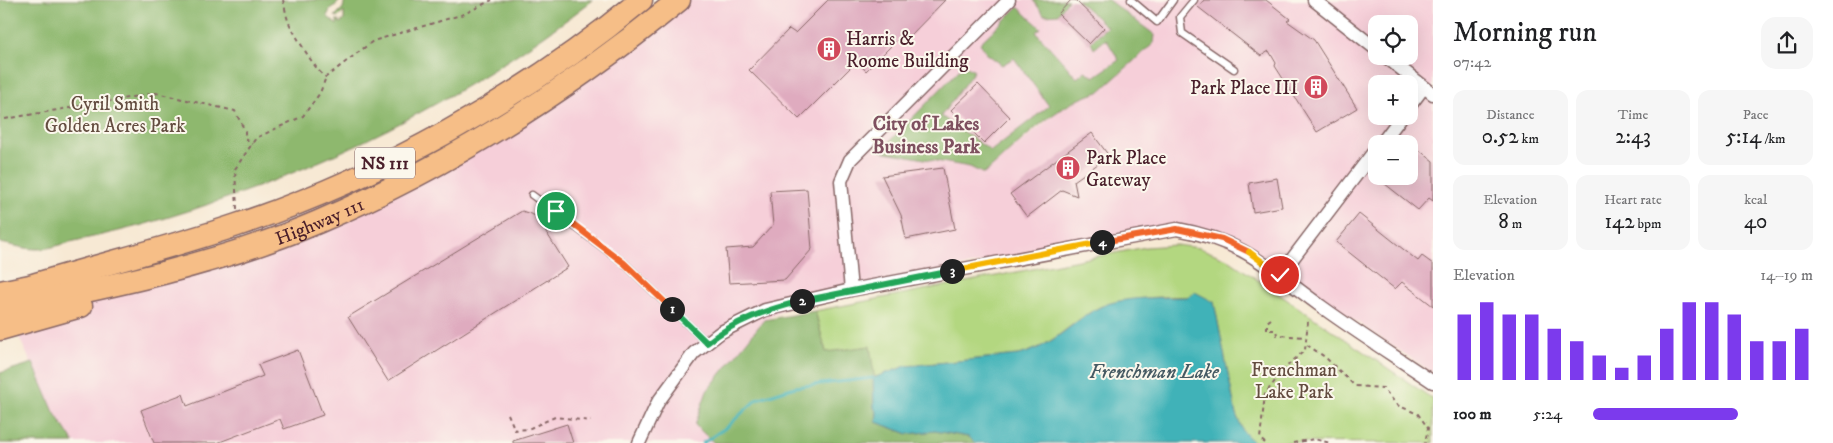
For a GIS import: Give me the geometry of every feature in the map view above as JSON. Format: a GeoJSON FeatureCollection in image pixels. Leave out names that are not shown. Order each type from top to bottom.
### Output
{"type":"FeatureCollection","features":[{"type":"Feature","properties":{"kind":"highway","name":"Highway 111"},"geometry":{"type":"LineString","coordinates":[[0,292],[30,286],[238,225],[307,198],[370,170],[441,134],[494,103],[550,67],[617,20],[641,0]]}},
{"type":"Feature","properties":{"kind":"highway","name":"Highway 111"},"geometry":{"type":"LineString","coordinates":[[0,309],[104,287],[246,248],[317,222],[450,158],[542,101],[601,61],[679,0]]}},
{"type":"Feature","properties":{"kind":"highway"},"geometry":{"type":"LineString","coordinates":[[0,329],[180,280],[246,248]]}},
{"type":"Feature","properties":{"kind":"highway"},"geometry":{"type":"LineString","coordinates":[[0,279],[28,273],[100,265]]}},
{"type":"Feature","properties":{"kind":"street"},"geometry":{"type":"LineString","coordinates":[[851,290],[842,191],[845,168],[850,160],[1009,0]]}},
{"type":"Feature","properties":{"kind":"street"},"geometry":{"type":"LineString","coordinates":[[1314,0],[1368,43]]}},
{"type":"Feature","properties":{"kind":"street"},"geometry":{"type":"LineString","coordinates":[[1397,65],[1429,90],[1418,99]]}},
{"type":"Feature","properties":{"kind":"street"},"geometry":{"type":"LineString","coordinates":[[1387,135],[1395,125]]}},
{"type":"Feature","properties":{"kind":"street"},"geometry":{"type":"LineString","coordinates":[[1280,275],[1368,160]]}},
{"type":"Feature","properties":{"kind":"street"},"geometry":{"type":"LineString","coordinates":[[639,443],[658,402],[694,353],[721,332],[765,310],[851,290],[1177,229],[1222,239],[1248,252],[1322,307],[1433,382]]}},
{"type":"Feature","properties":{"kind":"lane"},"geometry":{"type":"LineString","coordinates":[[1131,0],[1157,22],[1173,0]]}},
{"type":"Feature","properties":{"kind":"lane"},"geometry":{"type":"LineString","coordinates":[[1194,0],[1180,17],[1182,33],[1234,69]]}},
{"type":"Feature","properties":{"kind":"lane"},"geometry":{"type":"LineString","coordinates":[[532,195],[624,263],[707,343]]}},
{"type":"Feature","properties":{"kind":"path"},"geometry":{"type":"LineString","coordinates":[[283,0],[289,22],[309,53],[315,69],[321,76],[326,77]]}},
{"type":"Feature","properties":{"kind":"path"},"geometry":{"type":"LineString","coordinates":[[238,225],[235,169],[256,138],[303,116],[320,93],[326,77],[373,41],[464,14],[492,0]]}},
{"type":"Feature","properties":{"kind":"path"},"geometry":{"type":"LineString","coordinates":[[6,119],[156,93],[235,111],[245,131],[245,138],[252,144]]}},
{"type":"Feature","properties":{"kind":"path"},"geometry":{"type":"LineString","coordinates":[[1271,319],[1267,322],[1267,330],[1276,330],[1277,336],[1306,337]]}},
{"type":"Feature","properties":{"kind":"path"},"geometry":{"type":"LineString","coordinates":[[1265,443],[1260,439],[1265,394],[1307,345],[1308,321]]}},
{"type":"Feature","properties":{"kind":"path"},"geometry":{"type":"LineString","coordinates":[[1307,345],[1325,357],[1356,386],[1383,388],[1397,404],[1418,414],[1428,428],[1425,443]]}},
{"type":"Feature","properties":{"kind":"path"},"geometry":{"type":"LineString","coordinates":[[508,414],[515,430],[528,428],[555,417],[591,422]]}},
{"type":"Feature","properties":{"kind":"path"},"geometry":{"type":"LineString","coordinates":[[1293,443],[1314,439],[1330,443]]}},
{"type":"Feature","properties":{"kind":"shaded area"},"geometry":{"type":"Polygon","coordinates":[[[660,0],[1033,0],[1044,15],[1058,14],[1068,0],[1077,0],[1108,27],[1092,41],[1093,48],[1106,39],[1119,60],[1094,77],[1077,78],[1036,32],[1040,28],[1018,7],[1014,58],[1050,105],[991,151],[940,116],[974,71],[964,65],[880,151],[970,167],[984,173],[1056,113],[1087,95],[1099,92],[1154,43],[1155,35],[1108,0],[1433,0],[1433,373],[1257,255],[1179,226],[816,294],[764,320],[695,425],[714,443],[74,443],[71,441],[54,412],[4,305],[228,249],[418,164],[582,70],[660,0]]]}},
{"type":"Feature","properties":{"kind":"green space","name":"Cyril Smith Golden Acres Park"},"geometry":{"type":"Polygon","coordinates":[[[0,0],[341,0],[330,10],[327,16],[337,25],[337,19],[340,23],[344,20],[344,12],[338,17],[335,16],[343,8],[345,0],[593,0],[544,36],[443,100],[335,154],[280,178],[166,218],[54,247],[37,249],[0,243],[0,0]]]}},
{"type":"Feature","properties":{"kind":"green space"},"geometry":{"type":"Polygon","coordinates":[[[1033,0],[1068,0],[1058,14],[1044,15],[1033,0]]]}},
{"type":"Feature","properties":{"kind":"green space"},"geometry":{"type":"Polygon","coordinates":[[[1077,0],[1108,0],[1155,35],[1154,43],[1099,92],[1067,106],[1052,116],[1023,138],[984,174],[970,167],[880,151],[964,65],[974,71],[941,116],[991,151],[1049,106],[1014,58],[1002,65],[986,53],[980,43],[1018,7],[1041,28],[1036,32],[1077,78],[1085,71],[1094,77],[1119,60],[1106,39],[1094,49],[1091,41],[1107,27],[1077,0]]]}},
{"type":"Feature","properties":{"kind":"green space","name":"Frenchman Lake Park"},"geometry":{"type":"Polygon","coordinates":[[[1176,245],[1200,248],[1227,259],[1433,399],[1433,443],[1252,442],[1243,431],[1236,414],[1214,302],[1191,297],[1143,298],[1108,304],[1089,313],[1052,340],[1031,351],[1018,355],[906,366],[873,378],[874,375],[826,352],[815,311],[1146,247],[1176,245]]]}},
{"type":"Feature","properties":{"kind":"green space"},"geometry":{"type":"Polygon","coordinates":[[[815,311],[826,352],[870,346],[874,375],[874,408],[877,412],[876,422],[908,434],[935,431],[969,437],[975,443],[714,443],[695,425],[707,391],[764,320],[815,311]]]}},
{"type":"Feature","properties":{"kind":"green space"},"geometry":{"type":"Polygon","coordinates":[[[33,363],[54,412],[74,443],[0,443],[0,373],[33,363]]]}},
{"type":"Feature","properties":{"kind":"water","name":"Frenchman Lake"},"geometry":{"type":"Polygon","coordinates":[[[1195,292],[1214,302],[1236,414],[1243,431],[1254,443],[975,443],[969,437],[935,431],[908,434],[876,422],[877,412],[874,408],[873,378],[906,366],[1018,355],[1042,346],[1089,313],[1109,303],[1142,298],[1187,297],[1195,292]]]}},
{"type":"Feature","properties":{"kind":"building","name":"Harris & Roome Building"},"geometry":{"type":"Polygon","coordinates":[[[828,0],[945,0],[909,37],[904,33],[866,71],[857,61],[799,119],[749,70],[789,29],[795,33],[828,0]]]}},
{"type":"Feature","properties":{"kind":"building"},"geometry":{"type":"Polygon","coordinates":[[[1071,0],[1075,0],[1104,28],[1089,44],[1058,14],[1071,0]]]}},
{"type":"Feature","properties":{"kind":"building","name":"Park Place III"},"geometry":{"type":"Polygon","coordinates":[[[1204,0],[1266,0],[1290,19],[1287,21],[1314,40],[1357,108],[1317,132],[1275,66],[1276,63],[1269,51],[1261,56],[1198,7],[1204,0]]]}},
{"type":"Feature","properties":{"kind":"building"},"geometry":{"type":"Polygon","coordinates":[[[978,84],[1010,117],[984,143],[951,110],[978,84]]]}},
{"type":"Feature","properties":{"kind":"building","name":"Park Place Gateway"},"geometry":{"type":"Polygon","coordinates":[[[1092,133],[1109,156],[1074,181],[1077,196],[1062,190],[1027,217],[1010,194],[1092,133]]]}},
{"type":"Feature","properties":{"kind":"building"},"geometry":{"type":"Polygon","coordinates":[[[1418,149],[1433,161],[1433,201],[1429,198],[1418,210],[1386,185],[1418,185],[1418,149]]]}},
{"type":"Feature","properties":{"kind":"building"},"geometry":{"type":"Polygon","coordinates":[[[943,168],[955,229],[906,239],[901,215],[882,176],[943,168]]]}},
{"type":"Feature","properties":{"kind":"building"},"geometry":{"type":"Polygon","coordinates":[[[1277,178],[1282,207],[1253,212],[1249,183],[1277,178]]]}},
{"type":"Feature","properties":{"kind":"building"},"geometry":{"type":"Polygon","coordinates":[[[807,189],[812,249],[785,280],[729,283],[726,249],[753,247],[773,225],[770,191],[807,189]]]}},
{"type":"Feature","properties":{"kind":"building"},"geometry":{"type":"Polygon","coordinates":[[[522,211],[536,216],[568,267],[388,381],[348,317],[522,211]]]}},
{"type":"Feature","properties":{"kind":"building"},"geometry":{"type":"Polygon","coordinates":[[[1359,214],[1418,261],[1422,256],[1433,264],[1433,306],[1402,282],[1395,289],[1336,242],[1359,214]]]}},
{"type":"Feature","properties":{"kind":"building"},"geometry":{"type":"Polygon","coordinates":[[[298,350],[323,415],[284,429],[280,419],[217,443],[154,443],[141,410],[183,394],[187,406],[263,376],[258,365],[298,350]]]}},
{"type":"Feature","properties":{"kind":"building"},"geometry":{"type":"Polygon","coordinates":[[[567,424],[573,443],[513,443],[513,441],[567,424]]]}},
{"type":"Feature","properties":{"kind":"waterway"},"geometry":{"type":"LineString","coordinates":[[703,443],[728,426],[757,399],[795,387],[873,378]]}},
{"type":"Feature","properties":{"kind":"place","name":"Harris & Roome Building"},"geometry":{"type":"Point","coordinates":[829,49]}},
{"type":"Feature","properties":{"kind":"place","name":"Park Place III"},"geometry":{"type":"Point","coordinates":[1316,87]}},
{"type":"Feature","properties":{"kind":"place","name":"Park Place Gateway"},"geometry":{"type":"Point","coordinates":[1068,168]}},
{"type":"Feature","properties":{"kind":"district","name":"City of Lakes Business Park"},"geometry":{"type":"Point","coordinates":[926,134]}},
{"type":"Feature","properties":{"kind":"route"},"geometry":{"type":"LineString","coordinates":[[556,211],[624,263],[707,343],[721,332],[765,310],[851,290],[1150,232],[1177,229],[1198,232],[1222,239],[1248,252],[1280,275]]}}]}
